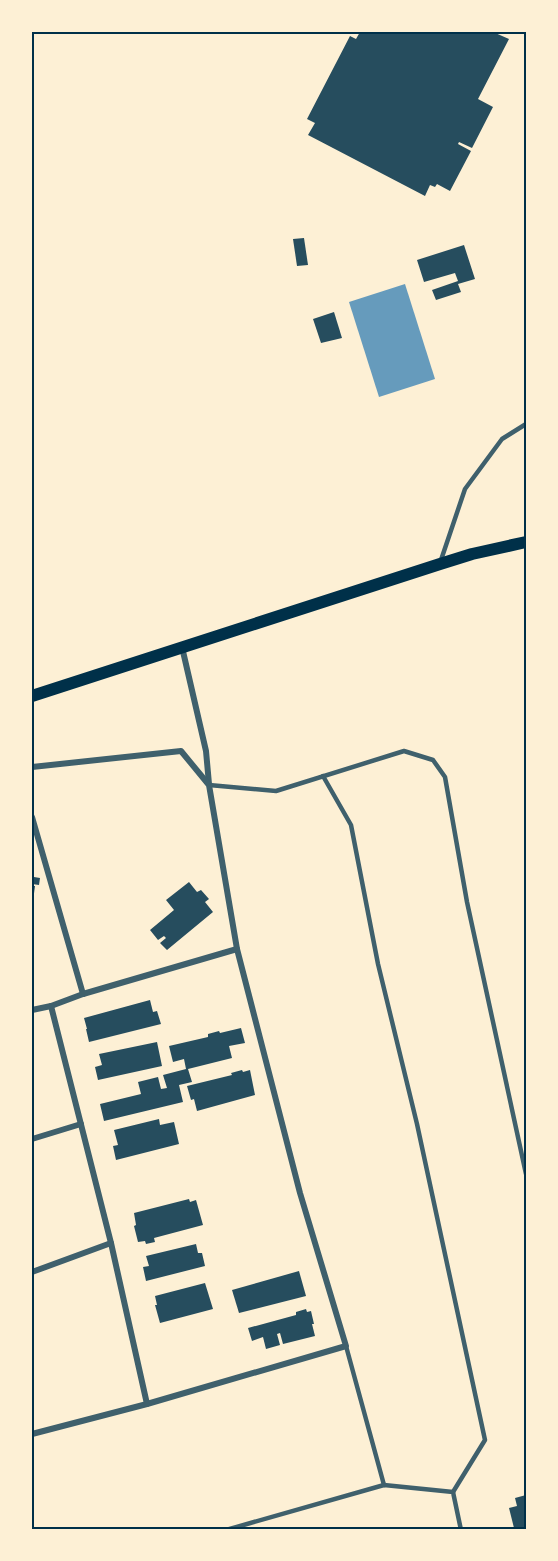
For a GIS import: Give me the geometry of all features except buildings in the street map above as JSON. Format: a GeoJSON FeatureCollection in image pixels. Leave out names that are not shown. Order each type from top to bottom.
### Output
{"type":"FeatureCollection","features":[{"type":"Feature","properties":{"kind":"main road"},"geometry":{"type":"LineString","coordinates":[[32,696],[472,554],[526,542]]}},
{"type":"Feature","properties":{"kind":"street"},"geometry":{"type":"LineString","coordinates":[[32,1434],[147,1404],[346,1346],[300,1193],[237,949],[209,785],[206,751],[182,646]]}},
{"type":"Feature","properties":{"kind":"street"},"geometry":{"type":"LineString","coordinates":[[32,767],[181,751],[209,785]]}},
{"type":"Feature","properties":{"kind":"street"},"geometry":{"type":"LineString","coordinates":[[32,817],[83,994]]}},
{"type":"Feature","properties":{"kind":"street"},"geometry":{"type":"LineString","coordinates":[[32,1010],[237,949]]}},
{"type":"Feature","properties":{"kind":"street"},"geometry":{"type":"LineString","coordinates":[[51,1006],[111,1243],[147,1404]]}},
{"type":"Feature","properties":{"kind":"street"},"geometry":{"type":"LineString","coordinates":[[32,1139],[81,1124]]}},
{"type":"Feature","properties":{"kind":"street"},"geometry":{"type":"LineString","coordinates":[[32,1272],[111,1243]]}},
{"type":"Feature","properties":{"kind":"lane"},"geometry":{"type":"LineString","coordinates":[[440,564],[465,489],[502,439],[526,424]]}},
{"type":"Feature","properties":{"kind":"lane"},"geometry":{"type":"LineString","coordinates":[[209,785],[276,791],[404,752],[433,760],[444,777],[467,902],[526,1174]]}},
{"type":"Feature","properties":{"kind":"lane"},"geometry":{"type":"LineString","coordinates":[[323,776],[351,825],[378,964],[417,1124],[485,1440],[453,1492],[461,1530]]}},
{"type":"Feature","properties":{"kind":"lane"},"geometry":{"type":"LineString","coordinates":[[346,1346],[384,1485]]}},
{"type":"Feature","properties":{"kind":"lane"},"geometry":{"type":"LineString","coordinates":[[226,1530],[384,1485],[453,1492]]}},
{"type":"Feature","properties":{"kind":"water"},"geometry":{"type":"Polygon","coordinates":[[[405,284],[435,379],[379,397],[349,302],[405,284]]]}}]}
